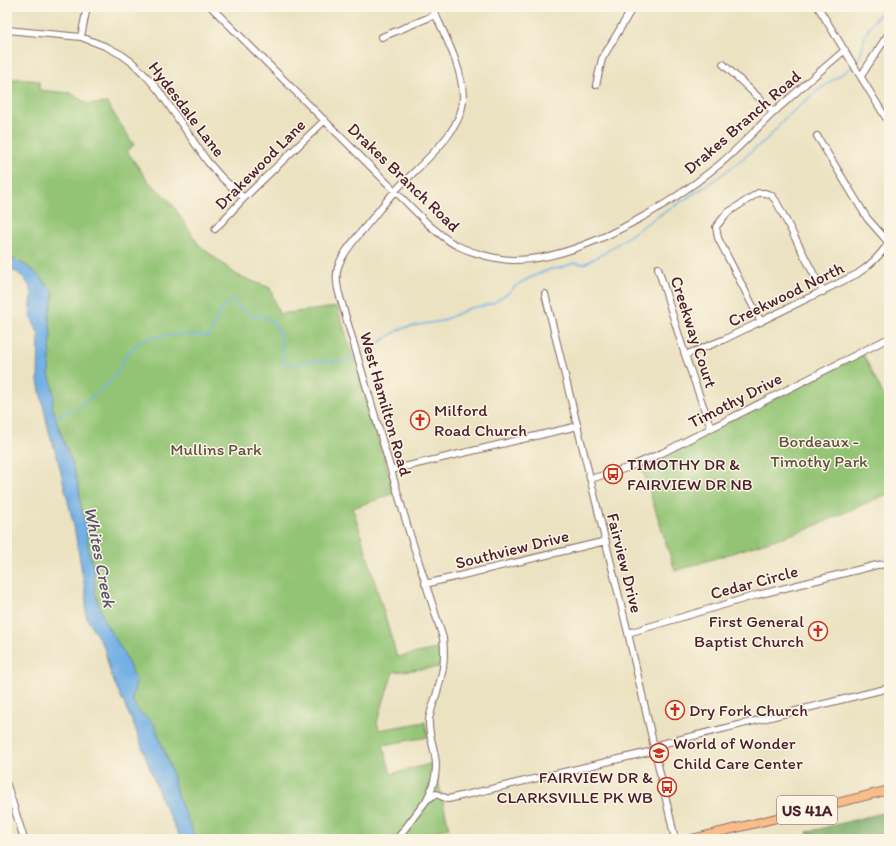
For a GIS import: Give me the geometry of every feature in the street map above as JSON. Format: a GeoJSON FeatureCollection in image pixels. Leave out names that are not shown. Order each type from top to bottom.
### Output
{"type":"FeatureCollection","features":[{"type":"Feature","properties":{"kind":"main road","name":"US 41A"},"geometry":{"type":"LineString","coordinates":[[692,839],[889,790]]}},
{"type":"Feature","properties":{"kind":"street"},"geometry":{"type":"LineString","coordinates":[[81,37],[87,7]]}},
{"type":"Feature","properties":{"kind":"street","name":"Drakes Branch Road"},"geometry":{"type":"LineString","coordinates":[[211,7],[430,226],[455,245],[484,255],[511,260],[540,258],[578,247],[604,237],[670,200],[720,164],[774,112],[845,50]]}},
{"type":"Feature","properties":{"kind":"street","name":"West Hamilton Road"},"geometry":{"type":"LineString","coordinates":[[397,839],[426,801],[434,777],[436,758],[430,736],[429,719],[444,667],[445,654],[442,638],[338,292],[336,277],[338,266],[351,244],[395,191],[444,141],[454,127],[461,110],[463,86],[453,56],[432,7]]}},
{"type":"Feature","properties":{"kind":"street"},"geometry":{"type":"LineString","coordinates":[[596,85],[602,59],[633,7]]}},
{"type":"Feature","properties":{"kind":"street"},"geometry":{"type":"LineString","coordinates":[[818,7],[889,123]]}},
{"type":"Feature","properties":{"kind":"street"},"geometry":{"type":"LineString","coordinates":[[382,37],[435,15]]}},
{"type":"Feature","properties":{"kind":"street","name":"Hydesdale Lane"},"geometry":{"type":"LineString","coordinates":[[7,30],[81,37],[122,55],[147,77],[207,161],[221,177],[244,198]]}},
{"type":"Feature","properties":{"kind":"street"},"geometry":{"type":"LineString","coordinates":[[861,76],[889,33]]}},
{"type":"Feature","properties":{"kind":"street"},"geometry":{"type":"LineString","coordinates":[[723,64],[774,112]]}},
{"type":"Feature","properties":{"kind":"street","name":"Drakewood Lane"},"geometry":{"type":"LineString","coordinates":[[215,229],[244,198],[325,120]]}},
{"type":"Feature","properties":{"kind":"street"},"geometry":{"type":"LineString","coordinates":[[817,136],[868,218],[889,243]]}},
{"type":"Feature","properties":{"kind":"street"},"geometry":{"type":"LineString","coordinates":[[761,322],[718,238],[716,227],[727,213],[758,193],[771,195],[776,201],[823,292]]}},
{"type":"Feature","properties":{"kind":"street","name":"Creekwood North"},"geometry":{"type":"LineString","coordinates":[[685,354],[723,340],[857,274],[878,258],[889,243]]}},
{"type":"Feature","properties":{"kind":"street","name":"Creekway Court"},"geometry":{"type":"LineString","coordinates":[[658,268],[685,354],[711,428]]}},
{"type":"Feature","properties":{"kind":"street","name":"Fairview Drive"},"geometry":{"type":"LineString","coordinates":[[545,294],[628,633],[653,749],[675,839]]}},
{"type":"Feature","properties":{"kind":"street","name":"Timothy Drive"},"geometry":{"type":"LineString","coordinates":[[590,479],[627,468],[662,453],[889,338]]}},
{"type":"Feature","properties":{"kind":"street"},"geometry":{"type":"LineString","coordinates":[[391,470],[578,426]]}},
{"type":"Feature","properties":{"kind":"street","name":"Southview Drive"},"geometry":{"type":"LineString","coordinates":[[425,584],[606,541]]}},
{"type":"Feature","properties":{"kind":"street","name":"Cedar Circle"},"geometry":{"type":"LineString","coordinates":[[628,633],[755,596],[877,565],[889,564]]}},
{"type":"Feature","properties":{"kind":"street"},"geometry":{"type":"LineString","coordinates":[[426,801],[432,795],[436,794],[448,799],[641,754],[661,744],[889,688]]}},
{"type":"Feature","properties":{"kind":"street"},"geometry":{"type":"LineString","coordinates":[[7,785],[24,839]]}},
{"type":"Feature","properties":{"kind":"green space","name":"Mullins Park"},"geometry":{"type":"Polygon","coordinates":[[[7,78],[39,81],[39,90],[70,93],[88,104],[107,103],[134,145],[127,151],[148,181],[170,201],[199,245],[237,275],[270,288],[279,314],[337,307],[395,493],[353,508],[397,657],[441,648],[442,667],[393,672],[377,722],[379,730],[425,722],[428,737],[383,745],[391,774],[434,763],[449,828],[408,839],[192,839],[129,700],[96,611],[52,410],[42,289],[7,259],[7,78]]]}},
{"type":"Feature","properties":{"kind":"green space","name":"Bordeaux - Timothy Park"},"geometry":{"type":"Polygon","coordinates":[[[863,354],[889,406],[889,493],[808,529],[675,571],[641,465],[863,354]]]}},
{"type":"Feature","properties":{"kind":"green space"},"geometry":{"type":"Polygon","coordinates":[[[889,811],[889,839],[809,839],[807,832],[889,811]]]}},
{"type":"Feature","properties":{"kind":"water"},"geometry":{"type":"Polygon","coordinates":[[[7,255],[30,268],[53,292],[49,316],[51,335],[49,374],[54,396],[52,405],[79,488],[89,552],[94,570],[95,592],[104,621],[123,651],[136,681],[132,699],[138,711],[155,726],[172,772],[177,795],[196,839],[181,839],[161,799],[136,730],[111,675],[104,647],[86,616],[86,595],[74,526],[58,460],[48,428],[38,381],[39,335],[30,315],[32,293],[24,278],[17,272],[7,270],[7,255]]]}},
{"type":"Feature","properties":{"kind":"waterway"},"geometry":{"type":"LineString","coordinates":[[856,63],[860,56],[870,26],[887,7]]}},
{"type":"Feature","properties":{"kind":"waterway"},"geometry":{"type":"LineString","coordinates":[[360,354],[397,331],[407,327],[442,321],[470,308],[493,303],[518,284],[536,275],[573,263],[584,264],[603,254],[735,165],[769,137],[784,119],[817,91],[852,67]]}},
{"type":"Feature","properties":{"kind":"waterway"},"geometry":{"type":"LineString","coordinates":[[55,417],[71,410],[103,388],[115,376],[129,351],[138,344],[163,335],[209,336],[222,308],[232,300],[249,315],[261,316],[273,322],[277,328],[281,341],[282,361],[294,364],[309,361],[338,362],[356,356]]}},
{"type":"Feature","properties":{"kind":"place","name":"Milford Road Church"},"geometry":{"type":"Point","coordinates":[420,420]}},
{"type":"Feature","properties":{"kind":"place","name":"TIMOTHY DR & FAIRVIEW DR NB"},"geometry":{"type":"Point","coordinates":[613,474]}},
{"type":"Feature","properties":{"kind":"place","name":"First General Baptist Church"},"geometry":{"type":"Point","coordinates":[818,631]}},
{"type":"Feature","properties":{"kind":"place","name":"Dry Fork Church"},"geometry":{"type":"Point","coordinates":[675,710]}},
{"type":"Feature","properties":{"kind":"place","name":"World of Wonder Child Care Center"},"geometry":{"type":"Point","coordinates":[659,753]}},
{"type":"Feature","properties":{"kind":"place","name":"FAIRVIEW DR & CLARKSVILLE PK WB"},"geometry":{"type":"Point","coordinates":[667,787]}},
{"type":"Feature","properties":{"kind":"water label","name":"Whites Creek"},"geometry":{"type":"Point","coordinates":[100,557]}}]}
